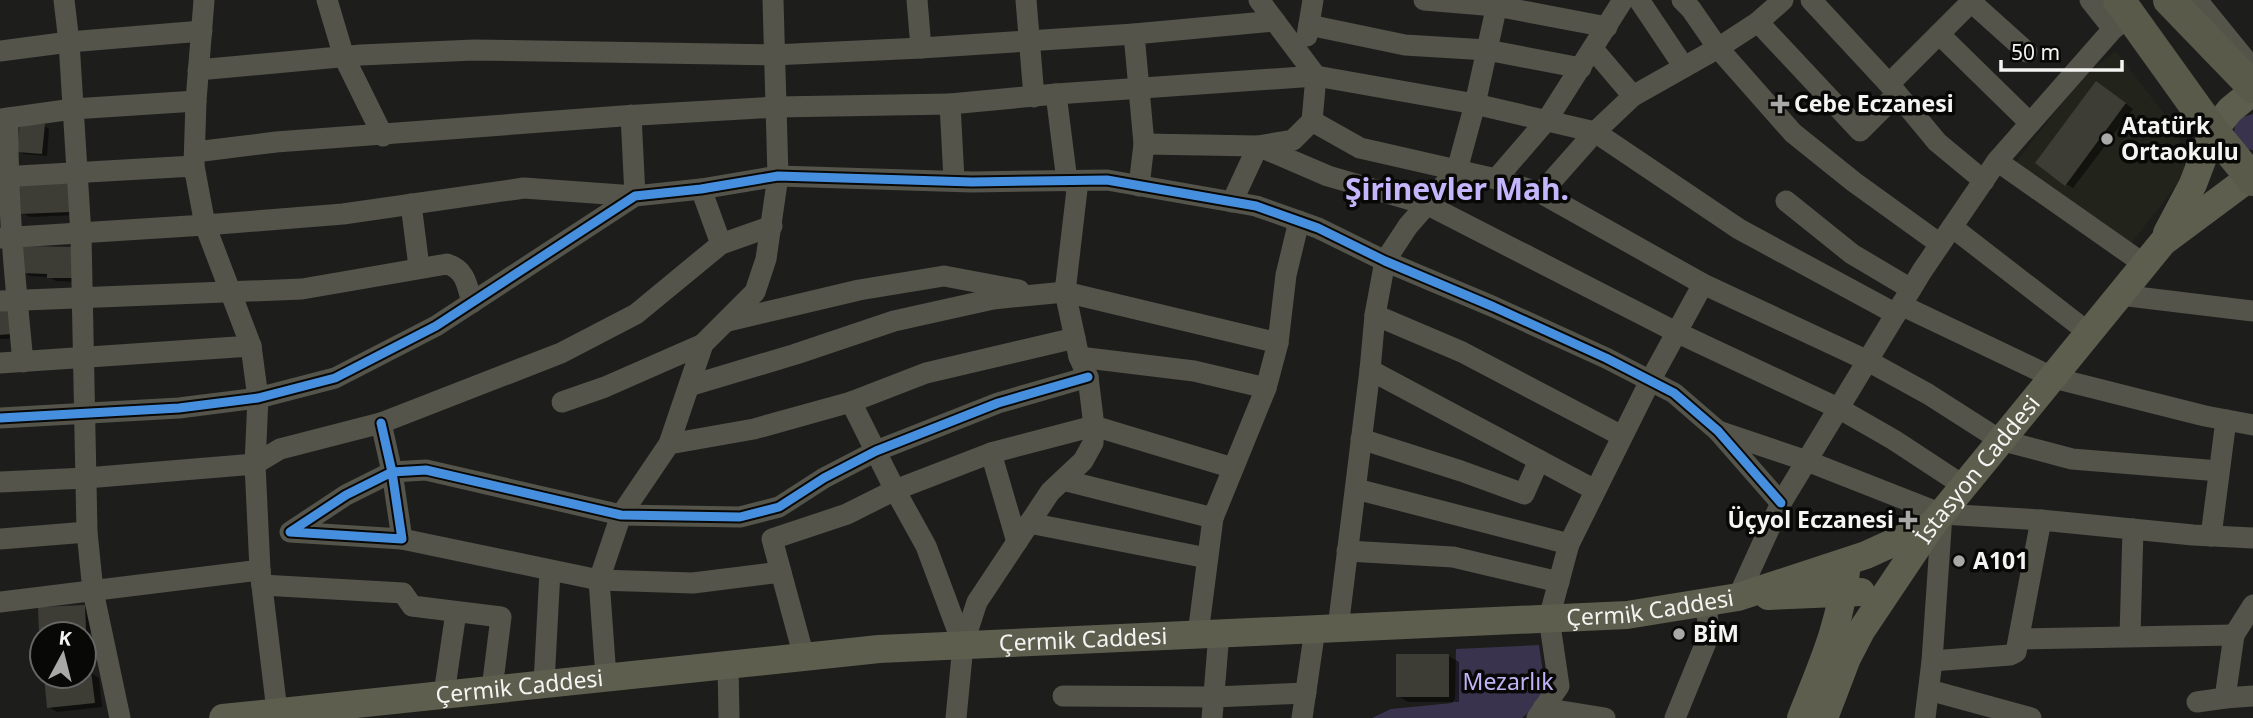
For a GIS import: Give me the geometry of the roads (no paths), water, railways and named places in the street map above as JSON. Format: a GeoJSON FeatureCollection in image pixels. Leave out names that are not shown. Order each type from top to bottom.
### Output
{"type":"FeatureCollection","features":[{"type":"Feature","properties":{"kind":"highway"},"geometry":{"type":"LineString","coordinates":[[2169,0],[2253,89]]}},
{"type":"Feature","properties":{"kind":"highway"},"geometry":{"type":"LineString","coordinates":[[2121,15],[2221,120],[2252,177]]}},
{"type":"Feature","properties":{"kind":"main road"},"geometry":{"type":"LineString","coordinates":[[2163,242],[2193,184],[2221,120],[2253,89]]}},
{"type":"Feature","properties":{"kind":"main road"},"geometry":{"type":"LineString","coordinates":[[2163,242],[2252,177]]}},
{"type":"Feature","properties":{"kind":"main road","name":"İstasyon Caddesi"},"geometry":{"type":"LineString","coordinates":[[1824,718],[1852,649],[1869,618],[1937,519],[2163,242]]}},
{"type":"Feature","properties":{"kind":"main road","name":"Çermik Caddesi"},"geometry":{"type":"LineString","coordinates":[[223,718],[277,711],[357,710],[444,694],[879,649],[1627,615],[1738,597],[1847,562],[1937,519]]}},
{"type":"Feature","properties":{"kind":"main road"},"geometry":{"type":"LineString","coordinates":[[1801,718],[1838,621],[1847,562]]}},
{"type":"Feature","properties":{"kind":"main road"},"geometry":{"type":"LineString","coordinates":[[1738,597],[1844,594],[1893,585]]}},
{"type":"Feature","properties":{"kind":"street"},"geometry":{"type":"LineString","coordinates":[[64,0],[81,235],[87,532],[93,591],[120,718]]}},
{"type":"Feature","properties":{"kind":"street"},"geometry":{"type":"LineString","coordinates":[[204,0],[195,101],[195,159],[205,225],[251,346],[258,398],[255,464],[257,538],[277,711]]}},
{"type":"Feature","properties":{"kind":"street"},"geometry":{"type":"LineString","coordinates":[[327,0],[344,57],[383,136]]}},
{"type":"Feature","properties":{"kind":"street"},"geometry":{"type":"LineString","coordinates":[[562,402],[606,387],[703,344],[755,292],[766,259],[778,176],[773,0]]}},
{"type":"Feature","properties":{"kind":"street"},"geometry":{"type":"LineString","coordinates":[[917,0],[921,48]]}},
{"type":"Feature","properties":{"kind":"street"},"geometry":{"type":"LineString","coordinates":[[1026,0],[1034,96]]}},
{"type":"Feature","properties":{"kind":"street"},"geometry":{"type":"LineString","coordinates":[[1144,144],[1258,146],[1293,140],[1312,121],[1316,76],[1259,0]]}},
{"type":"Feature","properties":{"kind":"street"},"geometry":{"type":"LineString","coordinates":[[1302,57],[1313,0]]}},
{"type":"Feature","properties":{"kind":"street"},"geometry":{"type":"LineString","coordinates":[[1424,0],[1497,3],[1607,27]]}},
{"type":"Feature","properties":{"kind":"street"},"geometry":{"type":"LineString","coordinates":[[1496,179],[1547,120],[1623,0]]}},
{"type":"Feature","properties":{"kind":"street"},"geometry":{"type":"LineString","coordinates":[[1639,0],[1684,67]]}},
{"type":"Feature","properties":{"kind":"street"},"geometry":{"type":"LineString","coordinates":[[1682,0],[1718,48],[1793,133],[1854,182],[1946,235],[2089,333]]}},
{"type":"Feature","properties":{"kind":"street"},"geometry":{"type":"LineString","coordinates":[[1541,193],[1595,132],[1633,96],[1718,48],[1758,22],[1783,0]]}},
{"type":"Feature","properties":{"kind":"street"},"geometry":{"type":"LineString","coordinates":[[1811,0],[1893,89],[1937,142],[1984,181]]}},
{"type":"Feature","properties":{"kind":"street"},"geometry":{"type":"LineString","coordinates":[[1738,597],[1781,503],[1946,235],[1997,161],[2121,15],[2090,0]]}},
{"type":"Feature","properties":{"kind":"street"},"geometry":{"type":"LineString","coordinates":[[2197,0],[2253,69]]}},
{"type":"Feature","properties":{"kind":"street"},"geometry":{"type":"LineString","coordinates":[[1758,22],[1860,131],[1939,34],[1971,1],[2027,52]]}},
{"type":"Feature","properties":{"kind":"street"},"geometry":{"type":"LineString","coordinates":[[1302,718],[1306,693],[1347,551],[1375,315],[1385,261],[1408,226],[1457,170],[1475,104],[1497,3]]}},
{"type":"Feature","properties":{"kind":"street"},"geometry":{"type":"LineString","coordinates":[[198,70],[344,57],[474,50],[773,55],[1134,34],[1275,21]]}},
{"type":"Feature","properties":{"kind":"street"},"geometry":{"type":"LineString","coordinates":[[1309,25],[1405,45],[1487,50],[1581,68]]}},
{"type":"Feature","properties":{"kind":"street"},"geometry":{"type":"LineString","coordinates":[[0,51],[69,42],[202,31]]}},
{"type":"Feature","properties":{"kind":"street"},"geometry":{"type":"LineString","coordinates":[[1134,34],[1144,144],[1139,186]]}},
{"type":"Feature","properties":{"kind":"street"},"geometry":{"type":"LineString","coordinates":[[1939,34],[2030,122]]}},
{"type":"Feature","properties":{"kind":"street"},"geometry":{"type":"LineString","coordinates":[[1593,49],[1633,96]]}},
{"type":"Feature","properties":{"kind":"street"},"geometry":{"type":"LineString","coordinates":[[4,176],[77,174],[195,159],[276,142],[383,136],[631,115],[777,107],[950,104],[1316,76],[1475,104],[1595,132],[1740,229],[1903,303],[2054,378],[2253,425]]}},
{"type":"Feature","properties":{"kind":"street"},"geometry":{"type":"LineString","coordinates":[[956,718],[963,645],[977,603],[1050,492],[1083,461],[1093,443],[1094,426],[1088,377],[1077,347],[1065,292],[1072,181],[1056,94]]}},
{"type":"Feature","properties":{"kind":"street"},"geometry":{"type":"LineString","coordinates":[[23,362],[8,301],[4,118],[195,101]]}},
{"type":"Feature","properties":{"kind":"street"},"geometry":{"type":"LineString","coordinates":[[950,104],[954,180]]}},
{"type":"Feature","properties":{"kind":"street"},"geometry":{"type":"LineString","coordinates":[[631,115],[635,197]]}},
{"type":"Feature","properties":{"kind":"street"},"geometry":{"type":"LineString","coordinates":[[1312,121],[1360,148],[1496,179],[1541,193],[1703,284],[1868,360],[2000,440],[2072,458],[2219,471]]}},
{"type":"Feature","properties":{"kind":"street"},"geometry":{"type":"LineString","coordinates":[[1232,202],[1258,146]]}},
{"type":"Feature","properties":{"kind":"street"},"geometry":{"type":"LineString","coordinates":[[1258,146],[1328,176],[1428,205],[1676,332],[1840,409],[1894,440],[1964,486]]}},
{"type":"Feature","properties":{"kind":"street"},"geometry":{"type":"LineString","coordinates":[[1997,161],[2144,264]]}},
{"type":"Feature","properties":{"kind":"street"},"geometry":{"type":"LineString","coordinates":[[5,238],[81,235],[343,214],[524,188],[635,197],[778,176],[1107,180],[1256,206],[1299,221],[1606,358],[1674,393],[1718,431],[1781,503]]}},
{"type":"Feature","properties":{"kind":"street"},"geometry":{"type":"LineString","coordinates":[[701,189],[721,244]]}},
{"type":"Feature","properties":{"kind":"street"},"geometry":{"type":"LineString","coordinates":[[0,418],[179,408],[258,398],[335,378],[436,326],[635,197]]}},
{"type":"Feature","properties":{"kind":"street"},"geometry":{"type":"LineString","coordinates":[[1786,201],[1852,254],[1903,303]]}},
{"type":"Feature","properties":{"kind":"street"},"geometry":{"type":"LineString","coordinates":[[411,204],[419,267]]}},
{"type":"Feature","properties":{"kind":"street"},"geometry":{"type":"LineString","coordinates":[[1213,708],[1207,558],[1213,518],[1266,388],[1278,344],[1286,275],[1299,221]]}},
{"type":"Feature","properties":{"kind":"street"},"geometry":{"type":"LineString","coordinates":[[0,482],[255,464],[281,449],[381,423],[561,353],[636,314],[721,244],[772,226]]}},
{"type":"Feature","properties":{"kind":"street"},"geometry":{"type":"LineString","coordinates":[[8,301],[302,289],[447,264],[454,266],[464,275],[472,303]]}},
{"type":"Feature","properties":{"kind":"street"},"geometry":{"type":"LineString","coordinates":[[728,321],[859,290],[944,276],[1041,295]]}},
{"type":"Feature","properties":{"kind":"street"},"geometry":{"type":"LineString","coordinates":[[1540,713],[1559,686],[1549,618],[1569,544],[1650,381],[1703,284]]}},
{"type":"Feature","properties":{"kind":"street"},"geometry":{"type":"LineString","coordinates":[[689,386],[894,321],[993,299],[1065,292],[1278,344]]}},
{"type":"Feature","properties":{"kind":"street"},"geometry":{"type":"LineString","coordinates":[[2120,295],[2253,312]]}},
{"type":"Feature","properties":{"kind":"street"},"geometry":{"type":"LineString","coordinates":[[1375,315],[1462,352],[1622,436]]}},
{"type":"Feature","properties":{"kind":"street"},"geometry":{"type":"LineString","coordinates":[[606,677],[599,580],[621,515],[669,444],[703,344]]}},
{"type":"Feature","properties":{"kind":"street"},"geometry":{"type":"LineString","coordinates":[[0,363],[251,346]]}},
{"type":"Feature","properties":{"kind":"street"},"geometry":{"type":"LineString","coordinates":[[669,444],[754,429],[851,402],[926,373],[1077,347],[1266,388]]}},
{"type":"Feature","properties":{"kind":"street"},"geometry":{"type":"LineString","coordinates":[[1370,370],[1595,490]]}},
{"type":"Feature","properties":{"kind":"street"},"geometry":{"type":"LineString","coordinates":[[290,532],[346,495],[392,472],[426,470],[621,515],[740,517],[779,508],[824,478],[876,451],[998,403],[1088,377]]}},
{"type":"Feature","properties":{"kind":"street"},"geometry":{"type":"LineString","coordinates":[[851,402],[926,546],[963,645]]}},
{"type":"Feature","properties":{"kind":"street"},"geometry":{"type":"LineString","coordinates":[[2211,536],[2226,420]]}},
{"type":"Feature","properties":{"kind":"street"},"geometry":{"type":"LineString","coordinates":[[381,423],[402,539]]}},
{"type":"Feature","properties":{"kind":"street"},"geometry":{"type":"LineString","coordinates":[[804,657],[772,538],[847,514],[895,490],[991,453],[1094,426],[1233,468]]}},
{"type":"Feature","properties":{"kind":"street"},"geometry":{"type":"LineString","coordinates":[[1718,431],[1807,461],[1937,519],[2041,520],[2253,538]]}},
{"type":"Feature","properties":{"kind":"street"},"geometry":{"type":"LineString","coordinates":[[1361,439],[1524,494],[1539,460]]}},
{"type":"Feature","properties":{"kind":"street"},"geometry":{"type":"LineString","coordinates":[[991,453],[1017,542]]}},
{"type":"Feature","properties":{"kind":"street"},"geometry":{"type":"LineString","coordinates":[[1063,480],[1213,518]]}},
{"type":"Feature","properties":{"kind":"street"},"geometry":{"type":"LineString","coordinates":[[1356,489],[1569,544]]}},
{"type":"Feature","properties":{"kind":"street"},"geometry":{"type":"LineString","coordinates":[[1925,718],[1932,661],[1937,519]]}},
{"type":"Feature","properties":{"kind":"street"},"geometry":{"type":"LineString","coordinates":[[1932,661],[2010,655],[2016,652],[2041,520]]}},
{"type":"Feature","properties":{"kind":"street"},"geometry":{"type":"LineString","coordinates":[[1029,523],[1207,558]]}},
{"type":"Feature","properties":{"kind":"street"},"geometry":{"type":"LineString","coordinates":[[2130,636],[2133,529]]}},
{"type":"Feature","properties":{"kind":"street"},"geometry":{"type":"LineString","coordinates":[[0,540],[87,532]]}},
{"type":"Feature","properties":{"kind":"street"},"geometry":{"type":"LineString","coordinates":[[257,538],[290,532],[402,539],[599,580],[693,583],[781,572]]}},
{"type":"Feature","properties":{"kind":"street"},"geometry":{"type":"LineString","coordinates":[[1347,551],[1453,557],[1559,582]]}},
{"type":"Feature","properties":{"kind":"street"},"geometry":{"type":"LineString","coordinates":[[544,683],[550,571]]}},
{"type":"Feature","properties":{"kind":"street"},"geometry":{"type":"LineString","coordinates":[[0,602],[93,591],[261,578],[403,593],[412,606],[501,617],[492,689]]}},
{"type":"Feature","properties":{"kind":"street"},"geometry":{"type":"LineString","coordinates":[[1675,718],[1709,635],[1706,602]]}},
{"type":"Feature","properties":{"kind":"street"},"geometry":{"type":"LineString","coordinates":[[2225,698],[2234,635],[2253,605]]}},
{"type":"Feature","properties":{"kind":"street"},"geometry":{"type":"LineString","coordinates":[[444,694],[456,612]]}},
{"type":"Feature","properties":{"kind":"street"},"geometry":{"type":"LineString","coordinates":[[2019,639],[2234,635]]}},
{"type":"Feature","properties":{"kind":"street"},"geometry":{"type":"LineString","coordinates":[[729,664],[729,718]]}},
{"type":"Feature","properties":{"kind":"street"},"geometry":{"type":"LineString","coordinates":[[1929,691],[2031,718]]}},
{"type":"Feature","properties":{"kind":"street"},"geometry":{"type":"LineString","coordinates":[[1063,696],[1213,708],[1306,693]]}},
{"type":"Feature","properties":{"kind":"street"},"geometry":{"type":"LineString","coordinates":[[2197,702],[2253,696]]}},
{"type":"Feature","properties":{"kind":"street"},"geometry":{"type":"LineString","coordinates":[[1540,713],[1605,718]]}},
{"type":"Feature","properties":{"kind":"place","name":"Cebe Eczanesi"},"geometry":{"type":"Point","coordinates":[1780,104]}},
{"type":"Feature","properties":{"kind":"place","name":"Atatürk Ortaokulu"},"geometry":{"type":"Point","coordinates":[2107,139]}},
{"type":"Feature","properties":{"kind":"place","name":"Üçyol Eczanesi"},"geometry":{"type":"Point","coordinates":[1908,520]}},
{"type":"Feature","properties":{"kind":"place","name":"A101"},"geometry":{"type":"Point","coordinates":[1959,561]}},
{"type":"Feature","properties":{"kind":"place","name":"BİM"},"geometry":{"type":"Point","coordinates":[1679,634]}},
{"type":"Feature","properties":{"kind":"district","name":"Şirinevler Mah."},"geometry":{"type":"Point","coordinates":[1457,190]}},
{"type":"Feature","properties":{"kind":"park label","name":"Mezarlık"},"geometry":{"type":"Point","coordinates":[1508,682]}}]}
